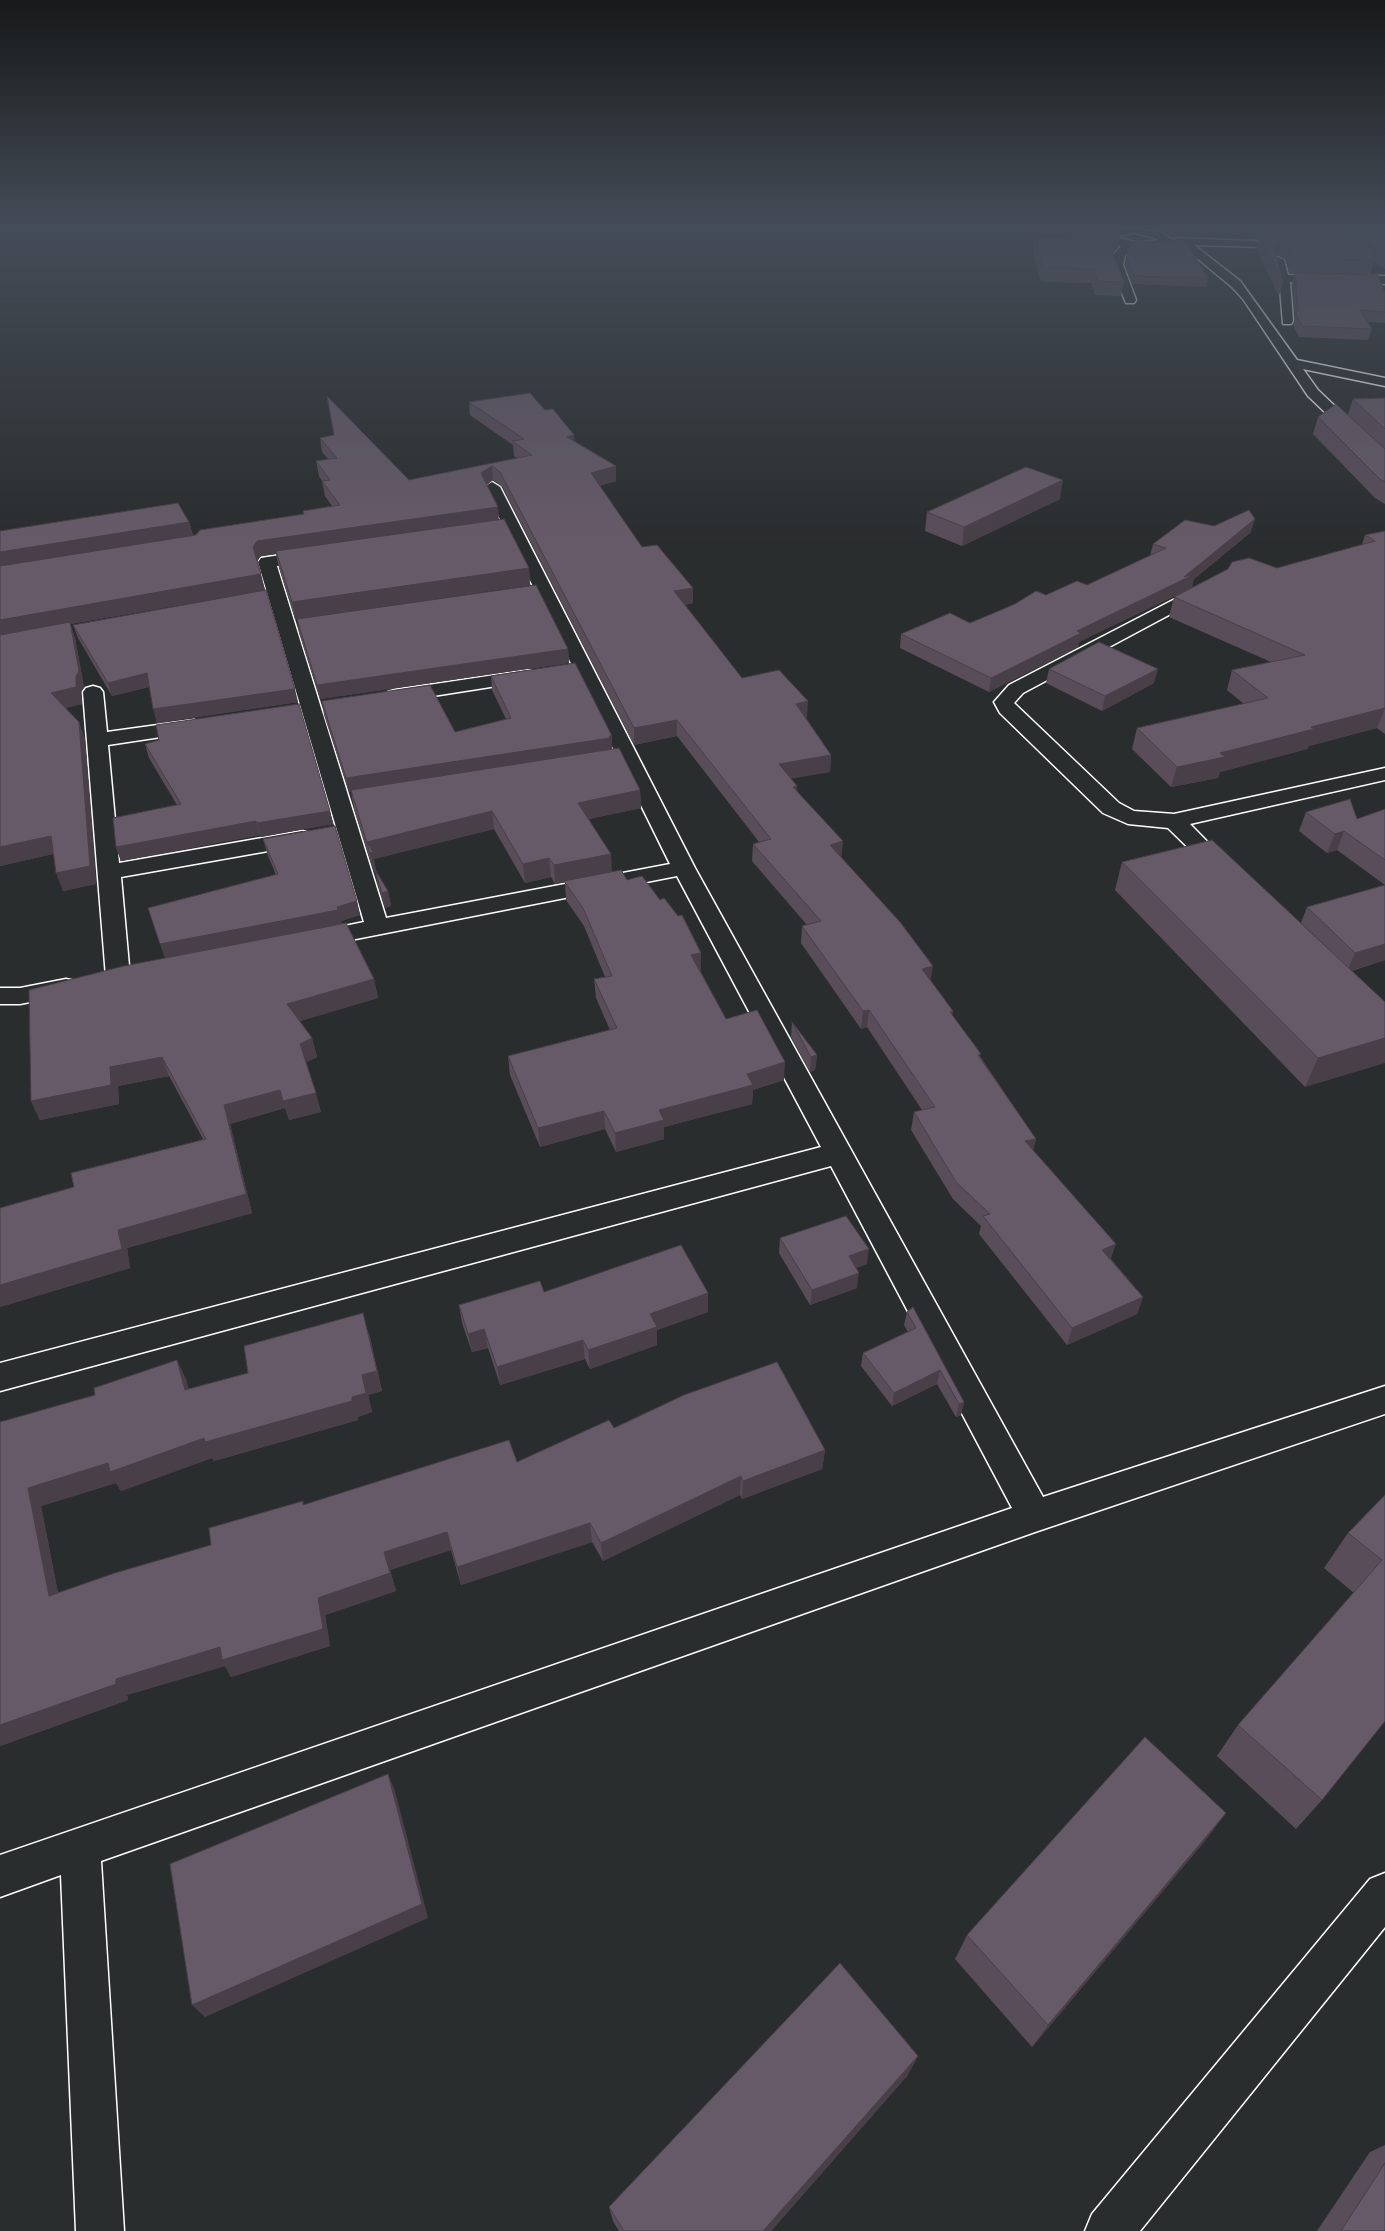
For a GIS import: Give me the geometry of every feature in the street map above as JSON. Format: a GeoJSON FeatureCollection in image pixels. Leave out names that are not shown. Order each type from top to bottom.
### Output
{"type":"FeatureCollection","features":[{"type":"Feature","properties":{"kind":"street"},"geometry":{"type":"LineString","coordinates":[[1271,332],[1313,393],[1385,462]]}},
{"type":"Feature","properties":{"kind":"street"},"geometry":{"type":"LineString","coordinates":[[1293,363],[1385,382]]}},
{"type":"Feature","properties":{"kind":"street"},"geometry":{"type":"LineString","coordinates":[[492,487],[502,528],[534,591],[564,671],[684,868],[1035,1516]]}},
{"type":"Feature","properties":{"kind":"street"},"geometry":{"type":"LineString","coordinates":[[332,833],[349,801],[302,710],[287,627],[268,562],[336,552]]}},
{"type":"Feature","properties":{"kind":"street"},"geometry":{"type":"LineString","coordinates":[[1216,582],[1016,689],[1004,702],[1007,709],[1111,808],[1128,817],[1152,821],[1174,821],[1385,774]]}},
{"type":"Feature","properties":{"kind":"street"},"geometry":{"type":"LineString","coordinates":[[258,597],[277,594]]}},
{"type":"Feature","properties":{"kind":"street"},"geometry":{"type":"LineString","coordinates":[[287,627],[307,624]]}},
{"type":"Feature","properties":{"kind":"street"},"geometry":{"type":"LineString","coordinates":[[380,699],[564,671]]}},
{"type":"Feature","properties":{"kind":"street"},"geometry":{"type":"LineString","coordinates":[[0,996],[20,996],[128,975],[109,872],[93,692]]}},
{"type":"Feature","properties":{"kind":"street"},"geometry":{"type":"LineString","coordinates":[[302,710],[331,706]]}},
{"type":"Feature","properties":{"kind":"street"},"geometry":{"type":"LineString","coordinates":[[97,740],[214,723]]}},
{"type":"Feature","properties":{"kind":"street"},"geometry":{"type":"LineString","coordinates":[[1174,821],[1236,882]]}},
{"type":"Feature","properties":{"kind":"street"},"geometry":{"type":"LineString","coordinates":[[109,872],[332,833]]}},
{"type":"Feature","properties":{"kind":"street"},"geometry":{"type":"LineString","coordinates":[[332,833],[377,927]]}},
{"type":"Feature","properties":{"kind":"street"},"geometry":{"type":"LineString","coordinates":[[290,944],[684,868]]}},
{"type":"Feature","properties":{"kind":"street"},"geometry":{"type":"LineString","coordinates":[[0,1377],[839,1153]]}},
{"type":"Feature","properties":{"kind":"street"},"geometry":{"type":"LineString","coordinates":[[0,1876],[1035,1516],[1385,1400]]}},
{"type":"Feature","properties":{"kind":"street"},"geometry":{"type":"LineString","coordinates":[[80,1849],[100,2231]]}},
{"type":"Feature","properties":{"kind":"street"},"geometry":{"type":"LineString","coordinates":[[1109,2231],[1385,1894]]}},
{"type":"Feature","properties":{"kind":"building"},"geometry":{"type":"Polygon","coordinates":[[[530,393],[545,410],[553,409],[574,435],[567,437],[616,466],[591,473],[642,547],[657,545],[693,588],[674,591],[742,678],[779,670],[808,701],[796,704],[831,755],[779,764],[797,786],[793,787],[843,841],[830,845],[900,922],[933,966],[922,969],[953,1011],[950,1012],[981,1054],[978,1055],[1036,1139],[1025,1141],[1116,1244],[1102,1250],[1143,1297],[1072,1328],[983,1216],[990,1214],[956,1182],[914,1112],[935,1107],[869,1010],[863,1011],[802,926],[821,921],[753,844],[771,839],[677,720],[634,728],[500,472],[492,466],[481,473],[498,507],[257,541],[253,547],[261,574],[0,620],[0,566],[196,535],[200,530],[304,514],[303,511],[340,505],[322,481],[330,480],[316,461],[337,458],[320,438],[334,435],[327,396],[409,480],[532,455],[512,441],[524,439],[469,402],[530,393]]]}},
{"type":"Feature","properties":{"kind":"building"},"geometry":{"type":"Polygon","coordinates":[[[1385,398],[1385,429],[1353,399],[1385,398]]]}},
{"type":"Feature","properties":{"kind":"building"},"geometry":{"type":"Polygon","coordinates":[[[1336,404],[1385,449],[1385,482],[1318,417],[1336,404]]]}},
{"type":"Feature","properties":{"kind":"building"},"geometry":{"type":"Polygon","coordinates":[[[1026,467],[1063,480],[964,527],[927,512],[1026,467]]]}},
{"type":"Feature","properties":{"kind":"building"},"geometry":{"type":"Polygon","coordinates":[[[178,503],[189,522],[0,552],[0,531],[178,503]]]}},
{"type":"Feature","properties":{"kind":"building"},"geometry":{"type":"Polygon","coordinates":[[[1249,510],[1255,519],[1184,577],[1195,574],[1077,631],[1081,633],[991,678],[901,634],[950,613],[970,623],[1015,604],[1036,591],[1046,595],[1077,581],[1087,585],[1166,548],[1153,544],[1185,520],[1214,526],[1249,510]]]}},
{"type":"Feature","properties":{"kind":"building"},"geometry":{"type":"Polygon","coordinates":[[[504,519],[529,568],[292,602],[276,551],[504,519]]]}},
{"type":"Feature","properties":{"kind":"building"},"geometry":{"type":"Polygon","coordinates":[[[1385,531],[1385,708],[1311,727],[1314,729],[1220,753],[1225,757],[1177,767],[1137,728],[1268,698],[1232,670],[1305,655],[1174,597],[1228,569],[1232,562],[1249,558],[1277,568],[1375,541],[1365,535],[1385,531]]]}},
{"type":"Feature","properties":{"kind":"building"},"geometry":{"type":"Polygon","coordinates":[[[536,585],[568,649],[317,685],[297,619],[536,585]]]}},
{"type":"Feature","properties":{"kind":"building"},"geometry":{"type":"Polygon","coordinates":[[[266,590],[295,689],[153,709],[147,673],[108,683],[73,625],[266,590]]]}},
{"type":"Feature","properties":{"kind":"building"},"geometry":{"type":"Polygon","coordinates":[[[70,622],[79,671],[76,676],[76,687],[51,693],[79,722],[90,866],[56,873],[51,836],[0,847],[0,635],[70,622]]]}},
{"type":"Feature","properties":{"kind":"building"},"geometry":{"type":"Polygon","coordinates":[[[1099,642],[1158,669],[1105,696],[1049,669],[1099,642]]]}},
{"type":"Feature","properties":{"kind":"building"},"geometry":{"type":"Polygon","coordinates":[[[575,663],[612,736],[609,736],[610,738],[346,778],[322,701],[430,685],[455,732],[511,718],[491,676],[575,663]]]}},
{"type":"Feature","properties":{"kind":"building"},"geometry":{"type":"Polygon","coordinates":[[[299,704],[330,811],[257,823],[256,821],[116,847],[113,818],[181,804],[145,744],[159,740],[156,725],[299,704]]]}},
{"type":"Feature","properties":{"kind":"building"},"geometry":{"type":"Polygon","coordinates":[[[619,748],[640,790],[578,803],[611,854],[554,865],[549,858],[523,864],[492,811],[367,842],[373,852],[370,853],[351,790],[619,748]]]}},
{"type":"Feature","properties":{"kind":"building"},"geometry":{"type":"Polygon","coordinates":[[[1350,799],[1357,819],[1385,809],[1385,860],[1344,831],[1335,834],[1306,812],[1350,799]]]}},
{"type":"Feature","properties":{"kind":"building"},"geometry":{"type":"Polygon","coordinates":[[[335,826],[357,901],[337,907],[338,910],[160,944],[148,908],[278,874],[263,839],[335,826]]]}},
{"type":"Feature","properties":{"kind":"building"},"geometry":{"type":"Polygon","coordinates":[[[1212,840],[1385,1002],[1385,1038],[1318,1058],[1122,862],[1212,840]]]}},
{"type":"Feature","properties":{"kind":"building"},"geometry":{"type":"Polygon","coordinates":[[[375,870],[388,891],[382,893],[375,870]]]}},
{"type":"Feature","properties":{"kind":"building"},"geometry":{"type":"Polygon","coordinates":[[[621,870],[627,880],[642,876],[660,900],[664,898],[678,916],[682,915],[701,953],[691,955],[726,1019],[757,1010],[785,1062],[747,1074],[753,1085],[659,1110],[664,1120],[615,1133],[604,1111],[538,1128],[508,1056],[617,1028],[594,979],[612,976],[583,908],[564,881],[621,870]]]}},
{"type":"Feature","properties":{"kind":"building"},"geometry":{"type":"Polygon","coordinates":[[[1385,885],[1385,944],[1355,953],[1307,907],[1385,885]]]}},
{"type":"Feature","properties":{"kind":"building"},"geometry":{"type":"Polygon","coordinates":[[[346,923],[374,979],[287,1004],[312,1038],[300,1044],[316,1093],[283,1101],[280,1090],[224,1105],[246,1194],[118,1230],[122,1249],[0,1285],[0,1208],[74,1187],[71,1173],[206,1139],[162,1057],[110,1067],[111,1085],[31,1101],[29,990],[124,966],[346,923]]]}},
{"type":"Feature","properties":{"kind":"building"},"geometry":{"type":"Polygon","coordinates":[[[792,1022],[817,1055],[811,1057],[792,1022]]]}},
{"type":"Feature","properties":{"kind":"building"},"geometry":{"type":"Polygon","coordinates":[[[846,1216],[869,1249],[849,1256],[859,1273],[812,1290],[780,1238],[846,1216]]]}},
{"type":"Feature","properties":{"kind":"building"},"geometry":{"type":"Polygon","coordinates":[[[681,1245],[708,1293],[650,1314],[657,1327],[588,1350],[583,1340],[497,1367],[484,1329],[468,1334],[459,1305],[540,1281],[544,1292],[681,1245]]]}},
{"type":"Feature","properties":{"kind":"building"},"geometry":{"type":"Polygon","coordinates":[[[913,1307],[964,1402],[959,1404],[940,1370],[894,1393],[863,1353],[916,1328],[907,1312],[913,1307]]]}},
{"type":"Feature","properties":{"kind":"building"},"geometry":{"type":"Polygon","coordinates":[[[363,1313],[377,1371],[362,1375],[366,1393],[352,1397],[352,1401],[205,1442],[204,1438],[110,1472],[108,1463],[28,1488],[49,1596],[115,1573],[211,1545],[209,1528],[303,1501],[303,1505],[509,1440],[517,1462],[609,1420],[614,1428],[684,1395],[777,1362],[825,1450],[743,1481],[741,1476],[601,1543],[590,1523],[457,1567],[447,1532],[384,1552],[390,1573],[318,1598],[323,1629],[222,1660],[220,1647],[116,1679],[116,1684],[0,1725],[0,1422],[95,1395],[94,1388],[177,1360],[185,1390],[248,1373],[244,1346],[363,1313]]]}},
{"type":"Feature","properties":{"kind":"building"},"geometry":{"type":"Polygon","coordinates":[[[1385,1495],[1385,1721],[1322,1800],[1238,1725],[1382,1560],[1348,1533],[1385,1495]]]}},
{"type":"Feature","properties":{"kind":"building"},"geometry":{"type":"Polygon","coordinates":[[[1145,1737],[1226,1813],[1048,2025],[967,1935],[1145,1737]]]}},
{"type":"Feature","properties":{"kind":"building"},"geometry":{"type":"Polygon","coordinates":[[[388,1774],[422,1904],[192,2005],[170,1864],[388,1774]]]}},
{"type":"Feature","properties":{"kind":"building"},"geometry":{"type":"Polygon","coordinates":[[[840,1963],[918,2056],[763,2231],[624,2231],[609,2207],[840,1963]]]}},
{"type":"Feature","properties":{"kind":"building"},"geometry":{"type":"Polygon","coordinates":[[[1385,2163],[1385,2231],[1341,2231],[1385,2163]]]}}]}
